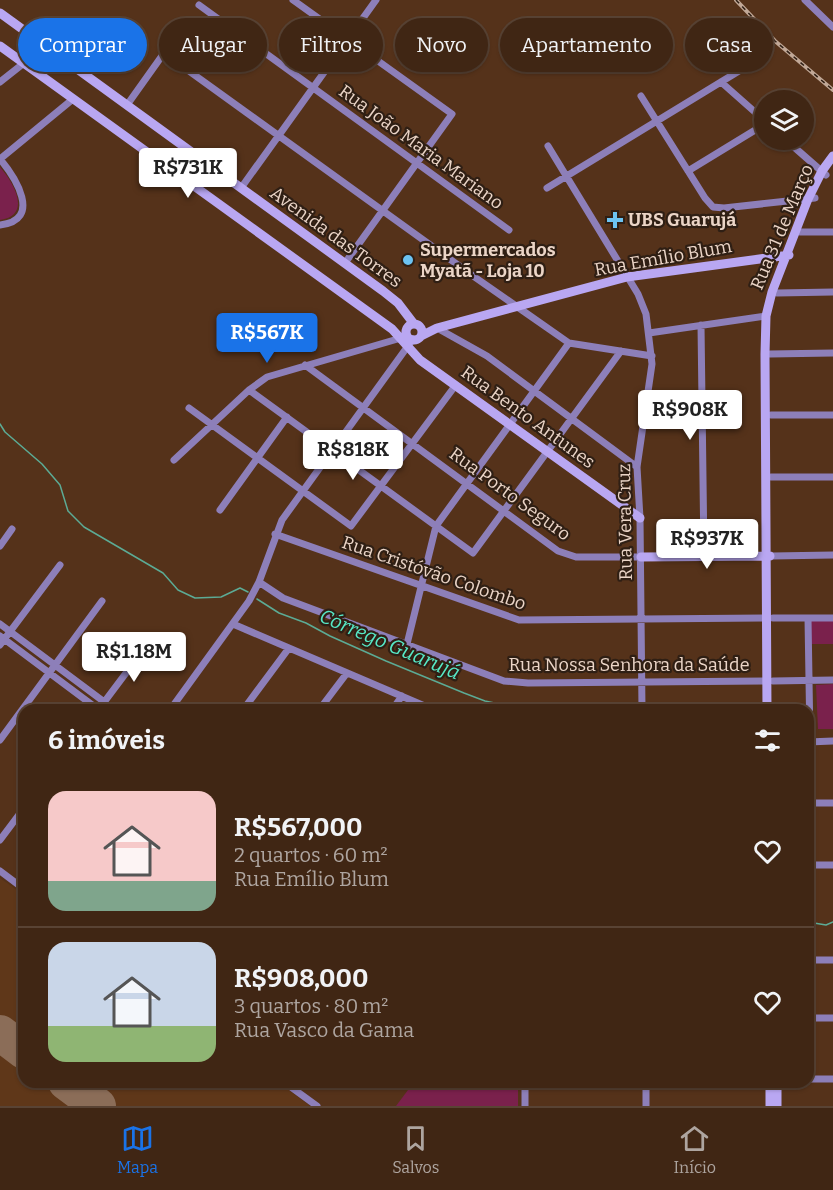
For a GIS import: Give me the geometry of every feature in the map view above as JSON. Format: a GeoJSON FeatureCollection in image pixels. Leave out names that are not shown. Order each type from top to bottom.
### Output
{"type":"FeatureCollection","features":[{"type":"Feature","properties":{"kind":"main road","name":"Avenida das Torres"},"geometry":{"type":"LineString","coordinates":[[0,13],[392,297],[411,335]]}},
{"type":"Feature","properties":{"kind":"main road"},"geometry":{"type":"LineString","coordinates":[[0,46],[18,59]]}},
{"type":"Feature","properties":{"kind":"main road"},"geometry":{"type":"LineString","coordinates":[[36,72],[392,329],[411,335]]}},
{"type":"Feature","properties":{"kind":"main road","name":"Rua 31 de Março"},"geometry":{"type":"LineString","coordinates":[[772,704],[770,681],[766,316],[769,301],[788,255],[833,156]]}},
{"type":"Feature","properties":{"kind":"main road","name":"Rua 31 de Março"},"geometry":{"type":"LineString","coordinates":[[824,173],[833,165]]}},
{"type":"Feature","properties":{"kind":"main road","name":"Rua 31 de Março"},"geometry":{"type":"LineString","coordinates":[[769,556],[772,315],[788,255],[800,232],[812,199]]}},
{"type":"Feature","properties":{"kind":"main road","name":"Rua Emílio Blum"},"geometry":{"type":"LineString","coordinates":[[411,335],[627,277],[788,255]]}},
{"type":"Feature","properties":{"kind":"main road","name":"Rua Bento Antunes"},"geometry":{"type":"LineString","coordinates":[[411,335],[420,360],[640,518]]}},
{"type":"Feature","properties":{"kind":"main road","name":"Rua Porto Seguro"},"geometry":{"type":"LineString","coordinates":[[641,557],[769,556]]}},
{"type":"Feature","properties":{"kind":"main road","name":"Rua 31 de Março"},"geometry":{"type":"LineString","coordinates":[[768,704],[770,681]]}},
{"type":"Feature","properties":{"kind":"main road"},"geometry":{"type":"LineString","coordinates":[[770,1088],[770,1106]]}},
{"type":"Feature","properties":{"kind":"main road"},"geometry":{"type":"LineString","coordinates":[[777,1088],[777,1106]]}},
{"type":"Feature","properties":{"kind":"street"},"geometry":{"type":"LineString","coordinates":[[293,0],[318,18]]}},
{"type":"Feature","properties":{"kind":"street"},"geometry":{"type":"LineString","coordinates":[[363,18],[376,0]]}},
{"type":"Feature","properties":{"kind":"street"},"geometry":{"type":"LineString","coordinates":[[805,0],[833,27]]}},
{"type":"Feature","properties":{"kind":"street","name":"Rua João Maria Mariano"},"geometry":{"type":"LineString","coordinates":[[199,5],[509,230]]}},
{"type":"Feature","properties":{"kind":"street"},"geometry":{"type":"LineString","coordinates":[[127,105],[164,53],[569,343],[652,357]]}},
{"type":"Feature","properties":{"kind":"street"},"geometry":{"type":"LineString","coordinates":[[345,263],[452,114],[383,64]]}},
{"type":"Feature","properties":{"kind":"street"},"geometry":{"type":"LineString","coordinates":[[0,82],[18,68]]}},
{"type":"Feature","properties":{"kind":"street"},"geometry":{"type":"LineString","coordinates":[[241,188],[324,72]]}},
{"type":"Feature","properties":{"kind":"street"},"geometry":{"type":"LineString","coordinates":[[547,188],[738,72]]}},
{"type":"Feature","properties":{"kind":"street"},"geometry":{"type":"LineString","coordinates":[[722,82],[754,112]]}},
{"type":"Feature","properties":{"kind":"street"},"geometry":{"type":"LineString","coordinates":[[641,96],[709,204],[718,208],[812,199]]}},
{"type":"Feature","properties":{"kind":"street"},"geometry":{"type":"LineString","coordinates":[[0,225],[13,220],[20,214],[23,205],[22,195],[16,182],[0,159],[73,99]]}},
{"type":"Feature","properties":{"kind":"street"},"geometry":{"type":"LineString","coordinates":[[688,171],[754,129]]}},
{"type":"Feature","properties":{"kind":"street","name":"Rua Vera Cruz"},"geometry":{"type":"LineString","coordinates":[[548,146],[643,304],[649,333],[652,357],[651,378],[637,466],[641,557],[642,704]]}},
{"type":"Feature","properties":{"kind":"street"},"geometry":{"type":"LineString","coordinates":[[798,150],[824,173]]}},
{"type":"Feature","properties":{"kind":"street"},"geometry":{"type":"LineString","coordinates":[[800,232],[833,232]]}},
{"type":"Feature","properties":{"kind":"street"},"geometry":{"type":"LineString","coordinates":[[777,292],[833,292]]}},
{"type":"Feature","properties":{"kind":"street"},"geometry":{"type":"LineString","coordinates":[[649,333],[766,316]]}},
{"type":"Feature","properties":{"kind":"street"},"geometry":{"type":"LineString","coordinates":[[701,325],[704,556]]}},
{"type":"Feature","properties":{"kind":"street"},"geometry":{"type":"LineString","coordinates":[[437,328],[487,356],[637,466]]}},
{"type":"Feature","properties":{"kind":"street"},"geometry":{"type":"LineString","coordinates":[[174,704],[233,624],[259,582],[282,520],[364,408],[411,335]]}},
{"type":"Feature","properties":{"kind":"street","name":"Rua Emílio Blum"},"geometry":{"type":"LineString","coordinates":[[174,460],[249,390],[267,377],[411,335]]}},
{"type":"Feature","properties":{"kind":"street"},"geometry":{"type":"LineString","coordinates":[[406,644],[436,526],[569,343]]}},
{"type":"Feature","properties":{"kind":"street"},"geometry":{"type":"LineString","coordinates":[[249,390],[473,553],[621,351]]}},
{"type":"Feature","properties":{"kind":"street"},"geometry":{"type":"LineString","coordinates":[[770,354],[833,353]]}},
{"type":"Feature","properties":{"kind":"street","name":"Rua Porto Seguro"},"geometry":{"type":"LineString","coordinates":[[305,365],[563,555],[641,557]]}},
{"type":"Feature","properties":{"kind":"street"},"geometry":{"type":"LineString","coordinates":[[189,408],[351,526],[455,386]]}},
{"type":"Feature","properties":{"kind":"street"},"geometry":{"type":"LineString","coordinates":[[771,415],[833,415]]}},
{"type":"Feature","properties":{"kind":"street"},"geometry":{"type":"LineString","coordinates":[[220,510],[287,417]]}},
{"type":"Feature","properties":{"kind":"street"},"geometry":{"type":"LineString","coordinates":[[771,477],[833,477]]}},
{"type":"Feature","properties":{"kind":"street"},"geometry":{"type":"LineString","coordinates":[[0,546],[12,529]]}},
{"type":"Feature","properties":{"kind":"street","name":"Rua Cristóvão Colombo"},"geometry":{"type":"LineString","coordinates":[[275,534],[519,620],[833,618]]}},
{"type":"Feature","properties":{"kind":"street","name":"Rua Porto Seguro"},"geometry":{"type":"LineString","coordinates":[[769,556],[833,555]]}},
{"type":"Feature","properties":{"kind":"street"},"geometry":{"type":"LineString","coordinates":[[60,565],[10,632],[1,640],[92,704]]}},
{"type":"Feature","properties":{"kind":"street","name":"Rua Nossa Senhora da Saúde"},"geometry":{"type":"LineString","coordinates":[[259,582],[283,598],[504,681],[528,683],[833,680]]}},
{"type":"Feature","properties":{"kind":"street"},"geometry":{"type":"LineString","coordinates":[[27,704],[102,602]]}},
{"type":"Feature","properties":{"kind":"street"},"geometry":{"type":"LineString","coordinates":[[808,618],[810,704]]}},
{"type":"Feature","properties":{"kind":"street"},"geometry":{"type":"LineString","coordinates":[[0,624],[107,704]]}},
{"type":"Feature","properties":{"kind":"street"},"geometry":{"type":"LineString","coordinates":[[233,624],[420,704]]}},
{"type":"Feature","properties":{"kind":"street"},"geometry":{"type":"LineString","coordinates":[[104,702],[150,641]]}},
{"type":"Feature","properties":{"kind":"street"},"geometry":{"type":"LineString","coordinates":[[247,704],[289,648]]}},
{"type":"Feature","properties":{"kind":"street"},"geometry":{"type":"LineString","coordinates":[[324,704],[347,673]]}},
{"type":"Feature","properties":{"kind":"street"},"geometry":{"type":"LineString","coordinates":[[396,704],[402,696]]}},
{"type":"Feature","properties":{"kind":"street"},"geometry":{"type":"LineString","coordinates":[[0,740],[18,716]]}},
{"type":"Feature","properties":{"kind":"street"},"geometry":{"type":"LineString","coordinates":[[814,741],[833,741]]}},
{"type":"Feature","properties":{"kind":"street"},"geometry":{"type":"LineString","coordinates":[[814,803],[833,803]]}},
{"type":"Feature","properties":{"kind":"street"},"geometry":{"type":"LineString","coordinates":[[0,840],[18,816]]}},
{"type":"Feature","properties":{"kind":"street"},"geometry":{"type":"LineString","coordinates":[[814,866],[833,865]]}},
{"type":"Feature","properties":{"kind":"street"},"geometry":{"type":"LineString","coordinates":[[0,871],[18,884]]}},
{"type":"Feature","properties":{"kind":"street"},"geometry":{"type":"LineString","coordinates":[[814,960],[833,960]]}},
{"type":"Feature","properties":{"kind":"street"},"geometry":{"type":"LineString","coordinates":[[814,1018],[833,1018]]}},
{"type":"Feature","properties":{"kind":"street"},"geometry":{"type":"LineString","coordinates":[[814,1079],[833,1079]]}},
{"type":"Feature","properties":{"kind":"street"},"geometry":{"type":"LineString","coordinates":[[292,1088],[317,1106]]}},
{"type":"Feature","properties":{"kind":"street"},"geometry":{"type":"LineString","coordinates":[[525,1088],[525,1106]]}},
{"type":"Feature","properties":{"kind":"street"},"geometry":{"type":"LineString","coordinates":[[646,1088],[646,1106]]}},
{"type":"Feature","properties":{"kind":"shaded area"},"geometry":{"type":"Polygon","coordinates":[[[0,167],[14,189],[18,205],[16,212],[10,217],[0,220],[0,167]]]}},
{"type":"Feature","properties":{"kind":"shaded area"},"geometry":{"type":"Polygon","coordinates":[[[808,618],[833,618],[833,644],[809,644],[808,618]]]}},
{"type":"Feature","properties":{"kind":"shaded area"},"geometry":{"type":"Polygon","coordinates":[[[833,684],[833,729],[818,729],[816,685],[833,684]]]}},
{"type":"Feature","properties":{"kind":"shaded area"},"geometry":{"type":"Polygon","coordinates":[[[0,878],[18,891],[18,1088],[286,1088],[310,1106],[0,1106],[0,878]]]}},
{"type":"Feature","properties":{"kind":"shaded area"},"geometry":{"type":"Polygon","coordinates":[[[410,1088],[518,1088],[518,1106],[396,1106],[410,1088]]]}},
{"type":"Feature","properties":{"kind":"waterway","name":"Córrego Guarujá"},"geometry":{"type":"LineString","coordinates":[[0,424],[5,432],[42,464],[60,485],[68,511],[84,527],[163,573],[178,590],[195,598],[221,597],[240,588],[248,592]]}},
{"type":"Feature","properties":{"kind":"waterway","name":"Córrego Guarujá"},"geometry":{"type":"LineString","coordinates":[[257,599],[279,613],[306,623],[386,661],[485,701],[499,704]]}},
{"type":"Feature","properties":{"kind":"waterway","name":"Córrego Guarujá"},"geometry":{"type":"LineString","coordinates":[[814,923],[826,925],[833,922]]}},
{"type":"Feature","properties":{"kind":"runway"},"geometry":{"type":"LineString","coordinates":[[0,1033],[18,1046]]}},
{"type":"Feature","properties":{"kind":"runway"},"geometry":{"type":"LineString","coordinates":[[74,1088],[98,1106]]}},
{"type":"Feature","properties":{"kind":"railway"},"geometry":{"type":"LineString","coordinates":[[736,0],[775,41],[833,90]]}},
{"type":"Feature","properties":{"kind":"place","name":"UBS Guarujá"},"geometry":{"type":"Point","coordinates":[615,220]}},
{"type":"Feature","properties":{"kind":"place","name":"Supermercados Myatã - Loja 10"},"geometry":{"type":"Point","coordinates":[408,260]}}]}
